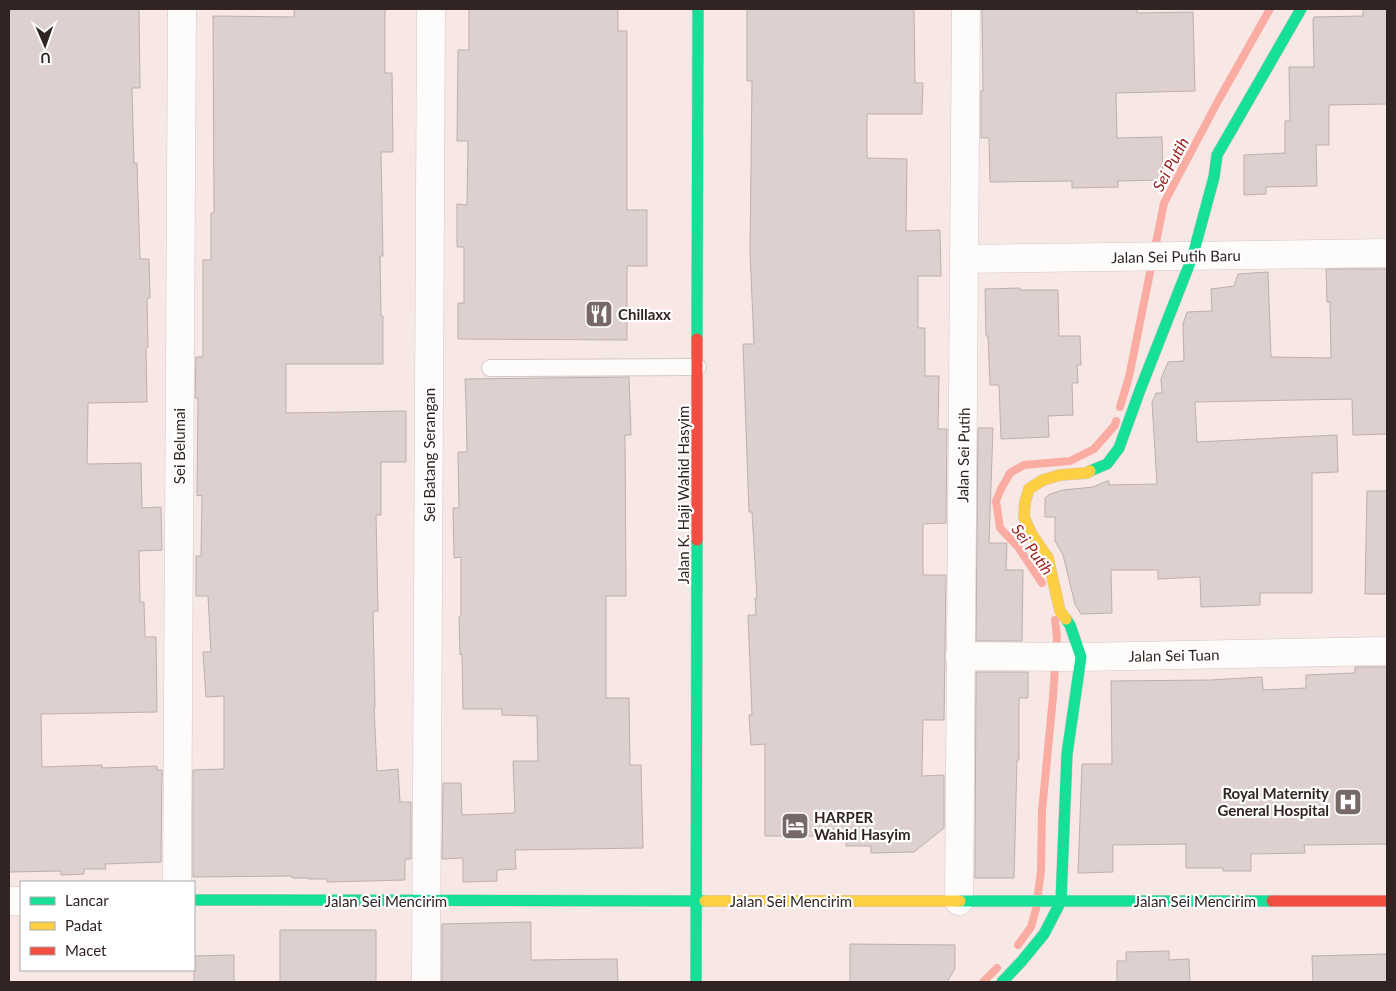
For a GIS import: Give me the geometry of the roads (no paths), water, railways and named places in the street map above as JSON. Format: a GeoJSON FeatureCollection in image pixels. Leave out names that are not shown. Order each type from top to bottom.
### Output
{"type":"FeatureCollection","features":[{"type":"Feature","properties":{"kind":"street","name":"Sei Belumai"},"geometry":{"type":"LineString","coordinates":[[177,881],[182,9]]}},
{"type":"Feature","properties":{"kind":"street","name":"Sei Batang Serangan"},"geometry":{"type":"LineString","coordinates":[[426,982],[431,9]]}},
{"type":"Feature","properties":{"kind":"street","name":"Jalan K. Haji Wahid Hasyim"},"geometry":{"type":"LineString","coordinates":[[696,982],[698,9]]}},
{"type":"Feature","properties":{"kind":"street","name":"Jalan Sei Putih"},"geometry":{"type":"LineString","coordinates":[[959,901],[966,9]]}},
{"type":"Feature","properties":{"kind":"street"},"geometry":{"type":"LineString","coordinates":[[1002,982],[1044,934],[1059,901],[1074,656],[1070,625],[1060,612],[1048,558],[1031,533],[1024,517],[1025,502],[1029,489],[1043,480],[1060,475],[1087,473],[1107,464],[1119,448],[1193,255],[1214,177],[1217,156],[1301,9]]}},
{"type":"Feature","properties":{"kind":"street","name":"Jalan Sei Putih Baru"},"geometry":{"type":"LineString","coordinates":[[965,259],[1387,253]]}},
{"type":"Feature","properties":{"kind":"street","name":"Jalan Sei Tuan"},"geometry":{"type":"LineString","coordinates":[[960,656],[1387,651]]}},
{"type":"Feature","properties":{"kind":"street","name":"Jalan Sei Mencirim"},"geometry":{"type":"LineString","coordinates":[[195,900],[1387,900]]}},
{"type":"Feature","properties":{"kind":"lane"},"geometry":{"type":"LineString","coordinates":[[490,368],[698,367]]}},
{"type":"Feature","properties":{"kind":"waterway","name":"Sei Putih"},"geometry":{"type":"LineString","coordinates":[[1120,407],[1129,377],[1164,203],[1218,101],[1270,9]]}},
{"type":"Feature","properties":{"kind":"waterway","name":"Sei Putih"},"geometry":{"type":"LineString","coordinates":[[1042,583],[1018,547],[1000,528],[996,501],[1001,489],[1010,473],[1024,465],[1070,461],[1094,449],[1115,425],[1116,421]]}},
{"type":"Feature","properties":{"kind":"waterway","name":"Sei Putih"},"geometry":{"type":"LineString","coordinates":[[1018,945],[1031,927],[1036,909],[1041,871],[1042,811],[1057,637],[1055,620]]}},
{"type":"Feature","properties":{"kind":"waterway","name":"Sei Putih"},"geometry":{"type":"LineString","coordinates":[[983,982],[997,968]]}},
{"type":"Feature","properties":{"kind":"place","name":"Chillaxx"},"geometry":{"type":"Point","coordinates":[599,314]}},
{"type":"Feature","properties":{"kind":"place","name":"Royal Maternity General Hospital"},"geometry":{"type":"Point","coordinates":[1348,802]}},
{"type":"Feature","properties":{"kind":"place","name":"HARPER Wahid Hasyim"},"geometry":{"type":"Point","coordinates":[795,826]}}]}
